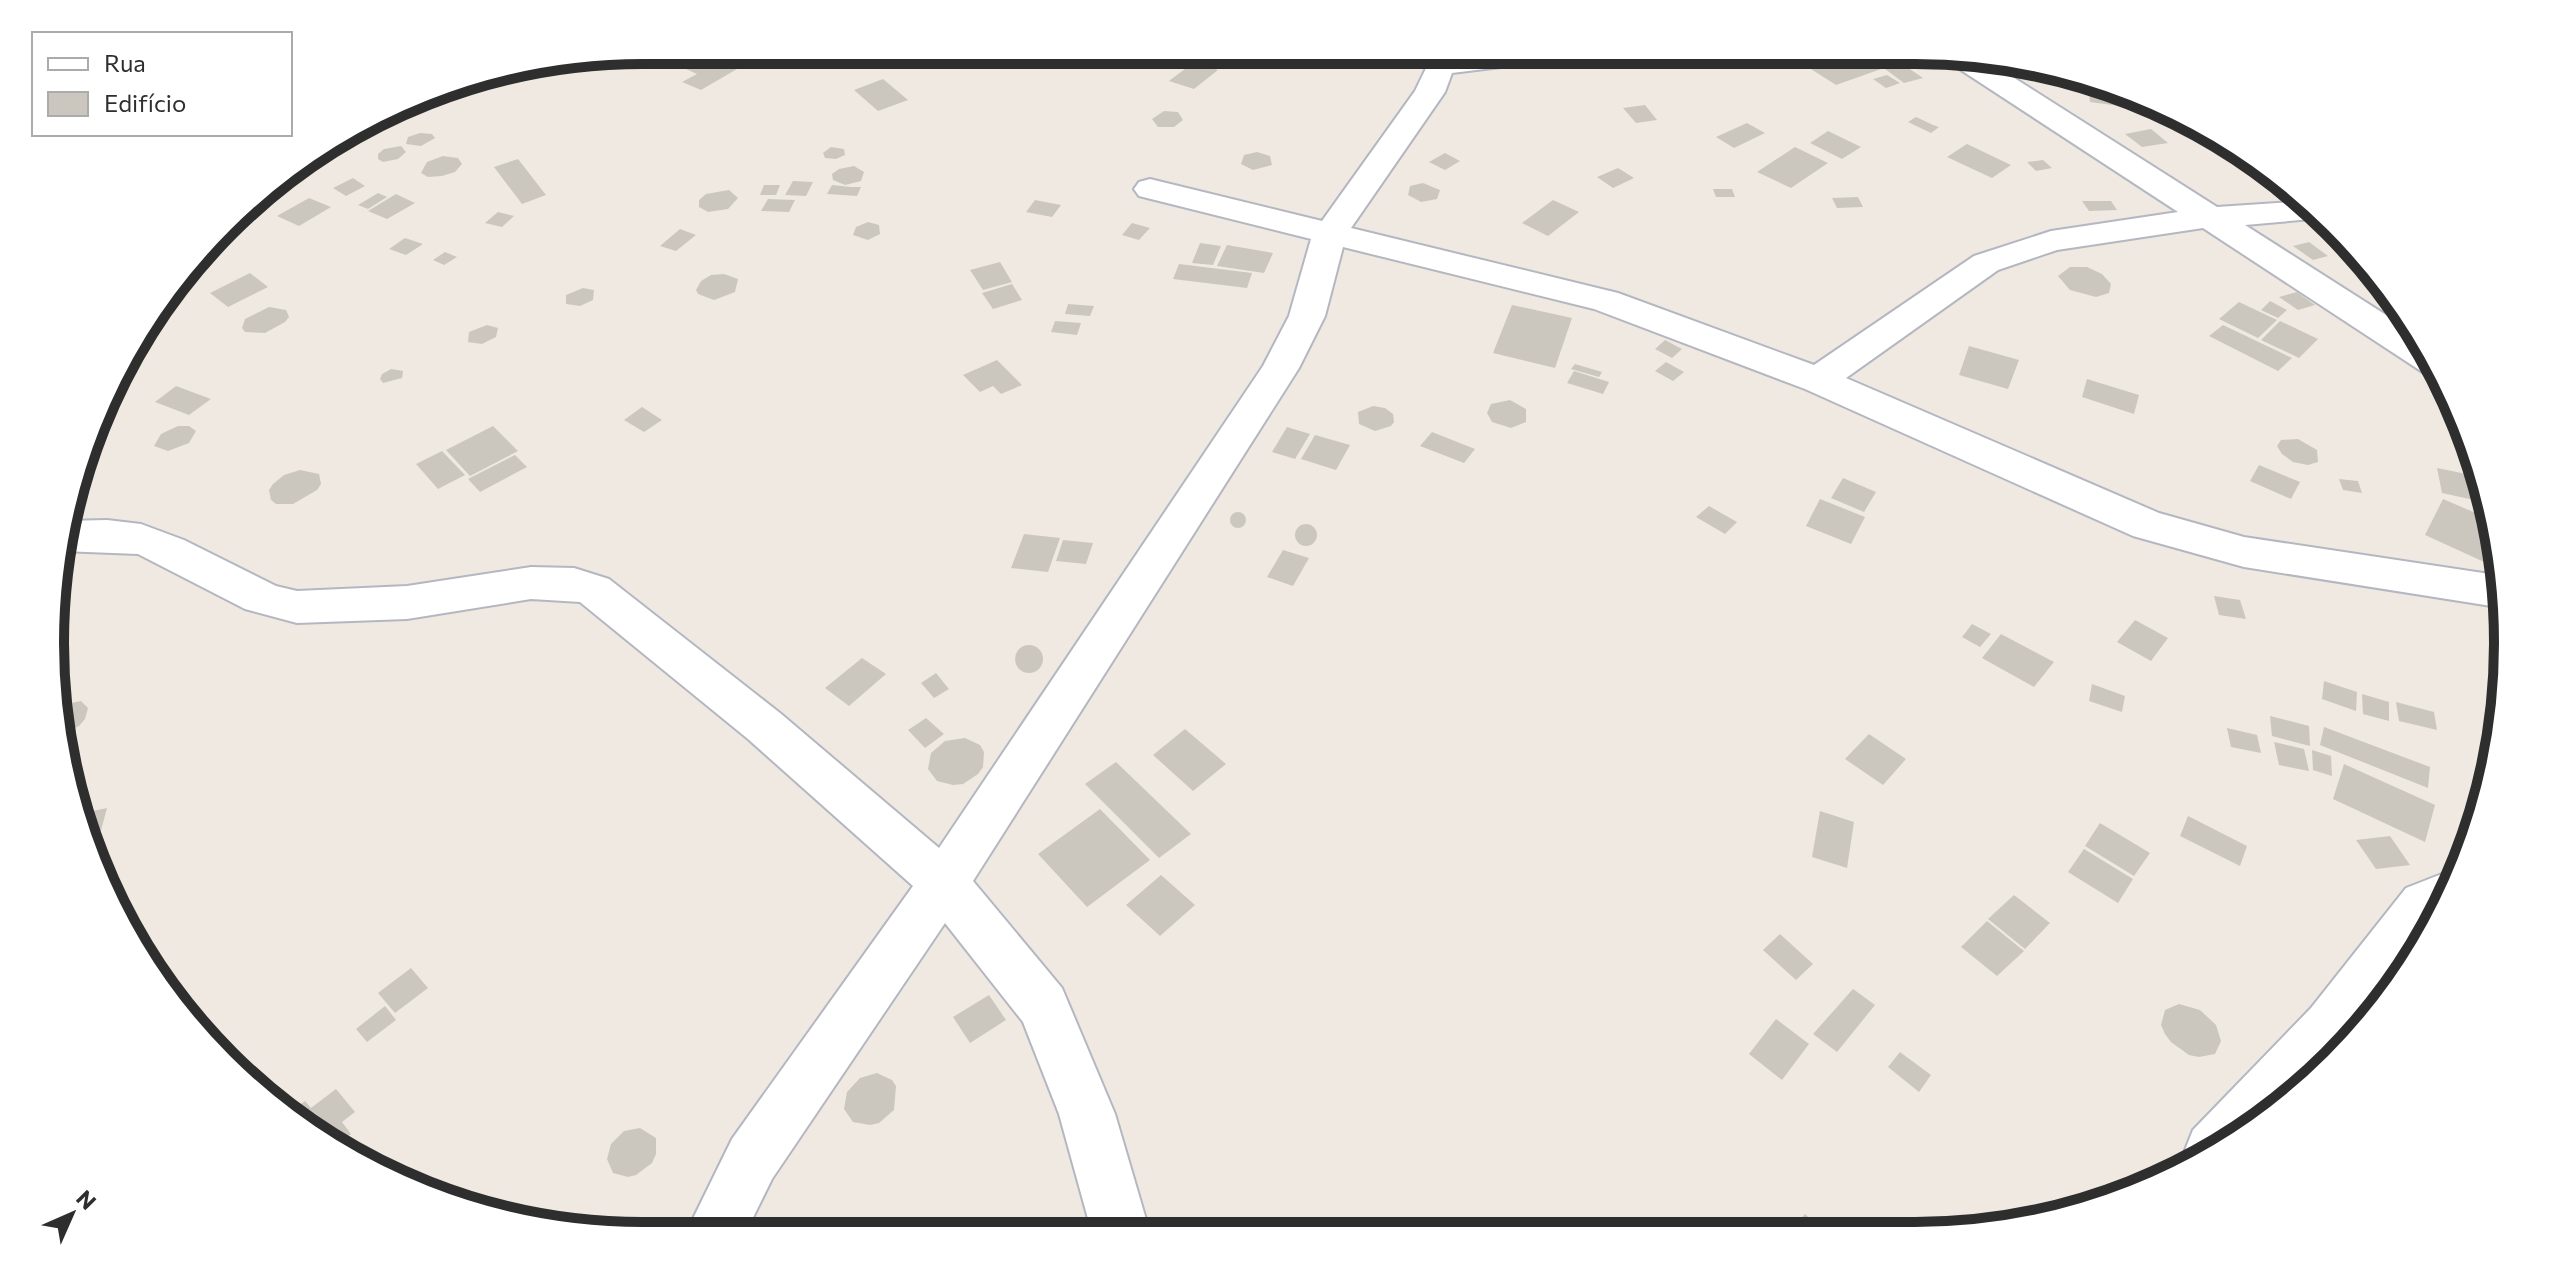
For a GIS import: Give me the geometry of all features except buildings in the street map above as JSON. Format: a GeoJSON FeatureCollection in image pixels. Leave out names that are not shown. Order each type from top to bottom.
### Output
{"type":"FeatureCollection","features":[{"type":"Feature","properties":{"kind":"street"},"geometry":{"type":"LineString","coordinates":[[720,1222],[752,1159],[944,883],[1280,368],[1307,316],[1329,235],[1430,92],[1435,64]]}},
{"type":"Feature","properties":{"kind":"street"},"geometry":{"type":"LineString","coordinates":[[1976,67],[2413,349]]}},
{"type":"Feature","properties":{"kind":"street"},"geometry":{"type":"LineString","coordinates":[[1150,189],[1606,301],[1818,380],[2147,525],[2244,552],[2491,590]]}},
{"type":"Feature","properties":{"kind":"street"},"geometry":{"type":"LineString","coordinates":[[1818,380],[1986,263],[2051,241],[2206,218],[2300,211]]}},
{"type":"Feature","properties":{"kind":"street"},"geometry":{"type":"LineString","coordinates":[[74,536],[120,536],[150,542],[267,600],[297,607],[416,602],[551,580],[575,582],[594,590],[764,726],[944,883],[1043,1006],[1087,1114],[1118,1222]]}},
{"type":"Feature","properties":{"kind":"street"},"geometry":{"type":"LineString","coordinates":[[2239,1123],[2330,1026],[2424,904],[2433,900]]}}]}
